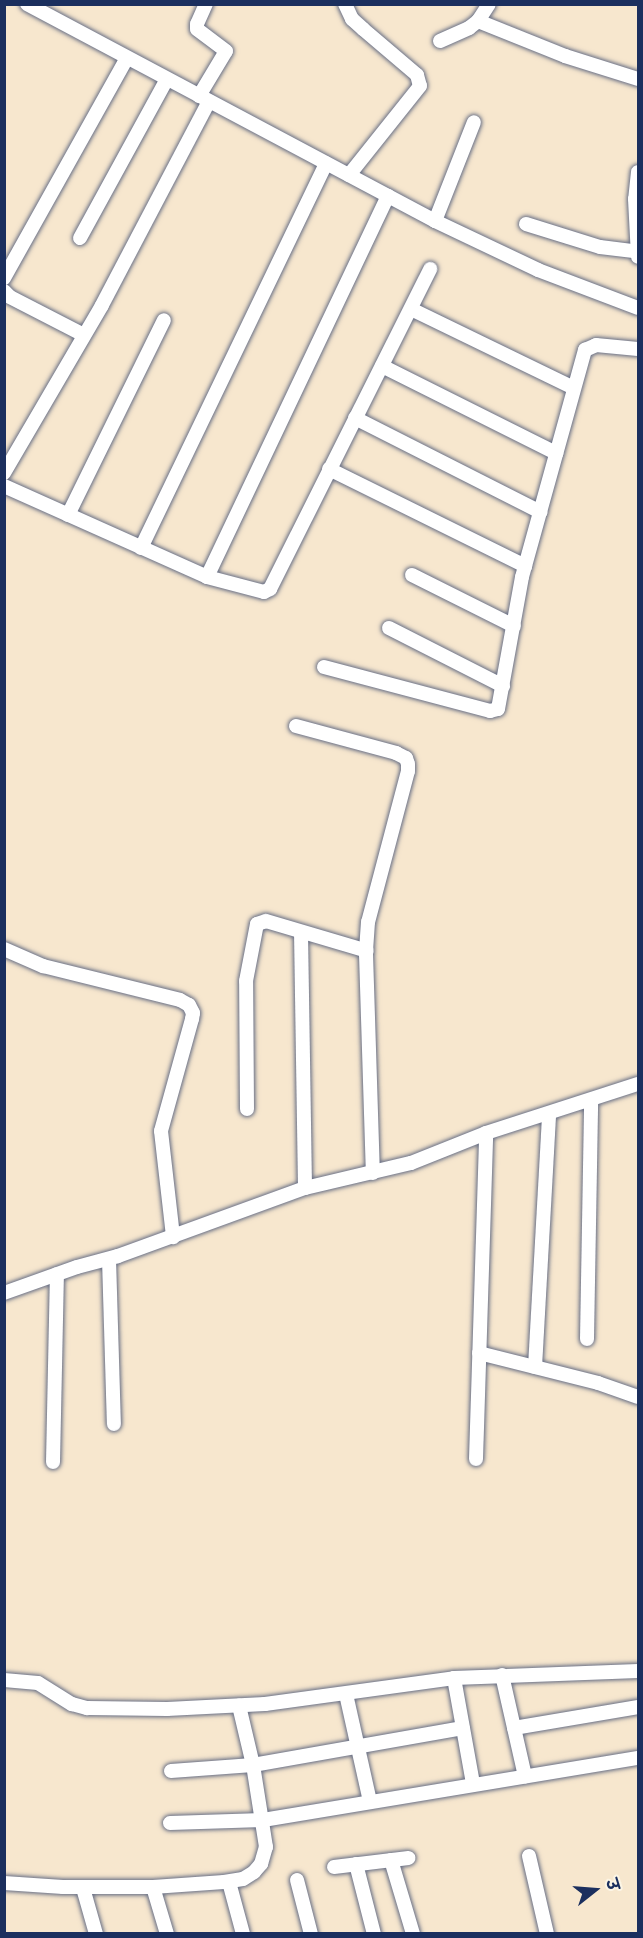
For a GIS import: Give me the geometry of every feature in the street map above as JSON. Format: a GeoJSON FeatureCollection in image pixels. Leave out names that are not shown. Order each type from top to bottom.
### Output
{"type":"FeatureCollection","features":[{"type":"Feature","properties":{"kind":"street"},"geometry":{"type":"LineString","coordinates":[[27,4],[435,221],[538,270],[639,308]]}},
{"type":"Feature","properties":{"kind":"street"},"geometry":{"type":"LineString","coordinates":[[4,472],[84,335],[226,51],[197,29],[206,4]]}},
{"type":"Feature","properties":{"kind":"street"},"geometry":{"type":"LineString","coordinates":[[345,4],[352,19],[417,75],[420,86],[349,175]]}},
{"type":"Feature","properties":{"kind":"street"},"geometry":{"type":"LineString","coordinates":[[440,41],[454,37],[478,21],[489,4]]}},
{"type":"Feature","properties":{"kind":"street"},"geometry":{"type":"LineString","coordinates":[[478,21],[565,56],[639,79]]}},
{"type":"Feature","properties":{"kind":"street"},"geometry":{"type":"LineString","coordinates":[[4,278],[127,58]]}},
{"type":"Feature","properties":{"kind":"street"},"geometry":{"type":"LineString","coordinates":[[80,238],[167,79]]}},
{"type":"Feature","properties":{"kind":"street"},"geometry":{"type":"LineString","coordinates":[[435,221],[474,122]]}},
{"type":"Feature","properties":{"kind":"street"},"geometry":{"type":"LineString","coordinates":[[141,548],[326,163]]}},
{"type":"Feature","properties":{"kind":"street"},"geometry":{"type":"LineString","coordinates":[[639,172],[635,199],[639,258]]}},
{"type":"Feature","properties":{"kind":"street"},"geometry":{"type":"LineString","coordinates":[[207,577],[388,196]]}},
{"type":"Feature","properties":{"kind":"street"},"geometry":{"type":"LineString","coordinates":[[526,224],[600,247],[638,252]]}},
{"type":"Feature","properties":{"kind":"street"},"geometry":{"type":"LineString","coordinates":[[4,486],[207,577],[257,592],[270,589],[430,269]]}},
{"type":"Feature","properties":{"kind":"street"},"geometry":{"type":"LineString","coordinates":[[4,291],[10,297],[84,335]]}},
{"type":"Feature","properties":{"kind":"street"},"geometry":{"type":"LineString","coordinates":[[411,309],[574,388]]}},
{"type":"Feature","properties":{"kind":"street"},"geometry":{"type":"LineString","coordinates":[[68,515],[164,320]]}},
{"type":"Feature","properties":{"kind":"street"},"geometry":{"type":"LineString","coordinates":[[324,668],[495,712],[500,705],[525,566],[585,350],[591,346],[639,349]]}},
{"type":"Feature","properties":{"kind":"street"},"geometry":{"type":"LineString","coordinates":[[382,366],[556,453]]}},
{"type":"Feature","properties":{"kind":"street"},"geometry":{"type":"LineString","coordinates":[[355,418],[540,512]]}},
{"type":"Feature","properties":{"kind":"street"},"geometry":{"type":"LineString","coordinates":[[329,469],[525,566]]}},
{"type":"Feature","properties":{"kind":"street"},"geometry":{"type":"LineString","coordinates":[[412,576],[514,626]]}},
{"type":"Feature","properties":{"kind":"street"},"geometry":{"type":"LineString","coordinates":[[389,628],[503,686]]}},
{"type":"Feature","properties":{"kind":"street"},"geometry":{"type":"LineString","coordinates":[[296,726],[396,753],[406,758],[408,764],[368,922],[366,951],[374,1173]]}},
{"type":"Feature","properties":{"kind":"street"},"geometry":{"type":"LineString","coordinates":[[247,1109],[246,981],[257,924],[266,921],[366,951]]}},
{"type":"Feature","properties":{"kind":"street"},"geometry":{"type":"LineString","coordinates":[[301,932],[305,1188]]}},
{"type":"Feature","properties":{"kind":"street"},"geometry":{"type":"LineString","coordinates":[[4,949],[43,966],[180,1000],[189,1005],[193,1013],[161,1131],[173,1237]]}},
{"type":"Feature","properties":{"kind":"street"},"geometry":{"type":"LineString","coordinates":[[4,1293],[173,1237],[305,1188],[411,1163],[486,1133],[639,1084]]}},
{"type":"Feature","properties":{"kind":"street"},"geometry":{"type":"LineString","coordinates":[[587,1339],[591,1100]]}},
{"type":"Feature","properties":{"kind":"street"},"geometry":{"type":"LineString","coordinates":[[535,1367],[549,1114]]}},
{"type":"Feature","properties":{"kind":"street"},"geometry":{"type":"LineString","coordinates":[[476,1459],[486,1133]]}},
{"type":"Feature","properties":{"kind":"street"},"geometry":{"type":"LineString","coordinates":[[109,1259],[114,1424]]}},
{"type":"Feature","properties":{"kind":"street"},"geometry":{"type":"LineString","coordinates":[[52,1462],[57,1274]]}},
{"type":"Feature","properties":{"kind":"street"},"geometry":{"type":"LineString","coordinates":[[479,1353],[598,1383],[639,1398]]}},
{"type":"Feature","properties":{"kind":"street"},"geometry":{"type":"LineString","coordinates":[[4,1680],[38,1683],[72,1704],[87,1708],[239,1706],[346,1694],[454,1678],[639,1671]]}},
{"type":"Feature","properties":{"kind":"street"},"geometry":{"type":"LineString","coordinates":[[502,1675],[525,1776]]}},
{"type":"Feature","properties":{"kind":"street"},"geometry":{"type":"LineString","coordinates":[[454,1678],[473,1784]]}},
{"type":"Feature","properties":{"kind":"street"},"geometry":{"type":"LineString","coordinates":[[346,1694],[370,1801]]}},
{"type":"Feature","properties":{"kind":"street"},"geometry":{"type":"LineString","coordinates":[[4,1883],[83,1888],[153,1887],[243,1880],[261,1864],[266,1847],[263,1820],[239,1706]]}},
{"type":"Feature","properties":{"kind":"street"},"geometry":{"type":"LineString","coordinates":[[514,1728],[639,1707]]}},
{"type":"Feature","properties":{"kind":"street"},"geometry":{"type":"LineString","coordinates":[[171,1771],[252,1765],[463,1728]]}},
{"type":"Feature","properties":{"kind":"street"},"geometry":{"type":"LineString","coordinates":[[170,1823],[263,1820],[639,1758]]}},
{"type":"Feature","properties":{"kind":"street"},"geometry":{"type":"LineString","coordinates":[[529,1856],[547,1934]]}},
{"type":"Feature","properties":{"kind":"street"},"geometry":{"type":"LineString","coordinates":[[334,1867],[408,1858]]}},
{"type":"Feature","properties":{"kind":"street"},"geometry":{"type":"LineString","coordinates":[[392,1860],[413,1934]]}},
{"type":"Feature","properties":{"kind":"street"},"geometry":{"type":"LineString","coordinates":[[356,1864],[374,1934]]}},
{"type":"Feature","properties":{"kind":"street"},"geometry":{"type":"LineString","coordinates":[[297,1880],[311,1934]]}},
{"type":"Feature","properties":{"kind":"street"},"geometry":{"type":"LineString","coordinates":[[229,1882],[243,1934]]}},
{"type":"Feature","properties":{"kind":"street"},"geometry":{"type":"LineString","coordinates":[[153,1887],[167,1934]]}},
{"type":"Feature","properties":{"kind":"street"},"geometry":{"type":"LineString","coordinates":[[83,1888],[96,1934]]}}]}
